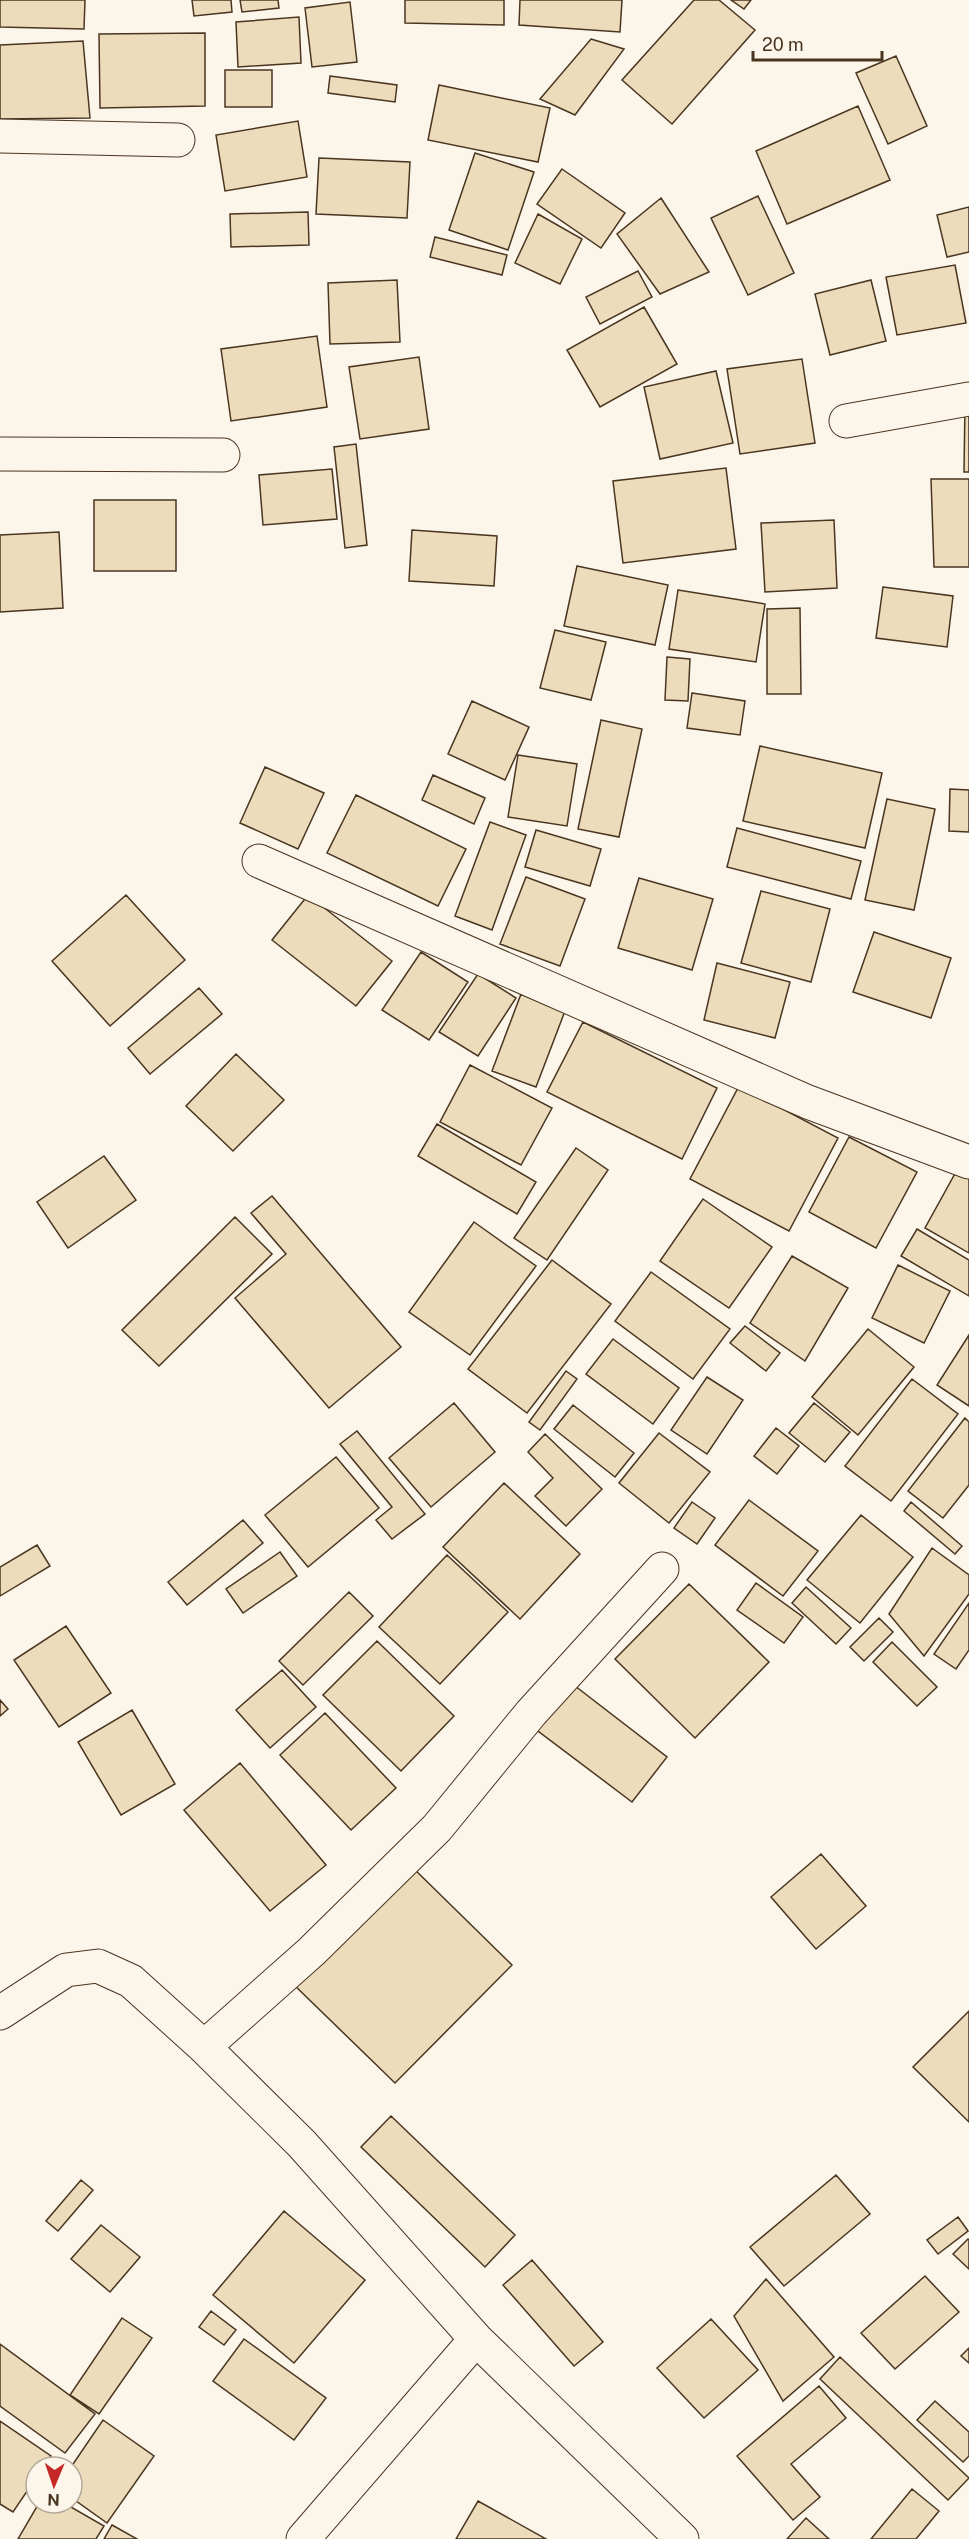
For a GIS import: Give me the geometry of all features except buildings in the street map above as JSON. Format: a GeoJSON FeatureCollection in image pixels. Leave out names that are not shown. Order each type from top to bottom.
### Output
{"type":"FeatureCollection","features":[{"type":"Feature","properties":{"kind":"street"},"geometry":{"type":"LineString","coordinates":[[0,136],[178,140]]}},
{"type":"Feature","properties":{"kind":"street"},"geometry":{"type":"LineString","coordinates":[[846,421],[969,399]]}},
{"type":"Feature","properties":{"kind":"street"},"geometry":{"type":"LineString","coordinates":[[0,454],[223,455]]}},
{"type":"Feature","properties":{"kind":"street"},"geometry":{"type":"LineString","coordinates":[[259,861],[808,1102],[969,1162]]}},
{"type":"Feature","properties":{"kind":"street"},"geometry":{"type":"LineString","coordinates":[[204,2047],[310,1952],[436,1828],[531,1713],[662,1569]]}},
{"type":"Feature","properties":{"kind":"street"},"geometry":{"type":"LineString","coordinates":[[0,2013],[66,1970],[98,1966],[131,1981],[204,2047],[302,2144],[476,2339],[682,2539]]}},
{"type":"Feature","properties":{"kind":"street"},"geometry":{"type":"LineString","coordinates":[[303,2539],[476,2339]]}}]}
